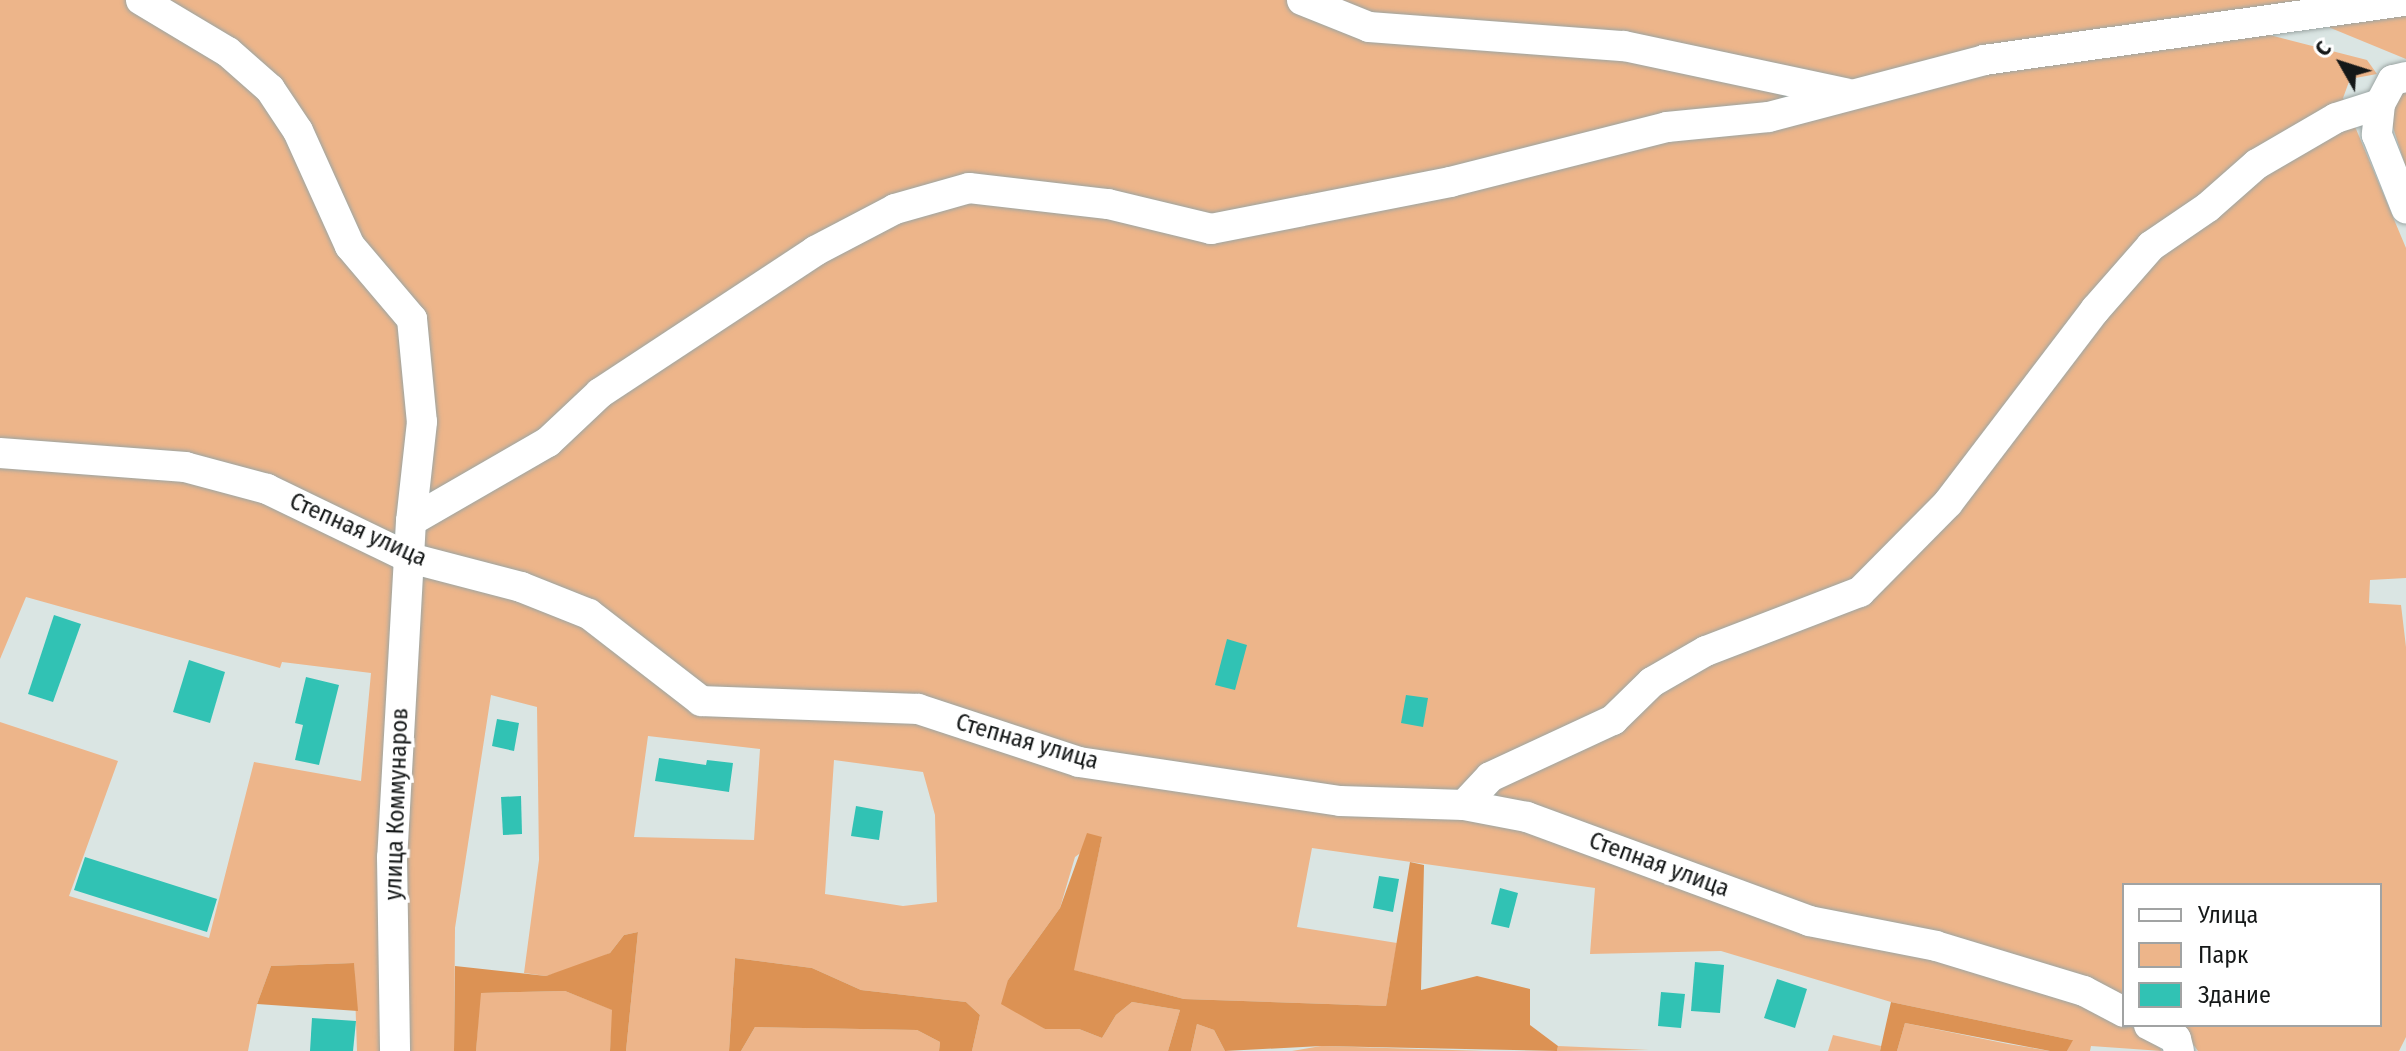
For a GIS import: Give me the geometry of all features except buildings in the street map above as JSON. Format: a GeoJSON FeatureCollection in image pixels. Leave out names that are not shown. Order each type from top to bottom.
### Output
{"type":"FeatureCollection","features":[{"type":"Feature","properties":{"kind":"street","name":"улица Коммунаров"},"geometry":{"type":"LineString","coordinates":[[141,0],[228,52],[270,89],[298,131],[350,246],[412,319],[422,422],[411,521],[392,857],[395,1051]]}},
{"type":"Feature","properties":{"kind":"street"},"geometry":{"type":"LineString","coordinates":[[1302,0],[1369,27],[1624,46],[1856,95]]}},
{"type":"Feature","properties":{"kind":"street"},"geometry":{"type":"LineString","coordinates":[[411,521],[548,442],[600,393],[815,251],[895,209],[969,188],[1108,204],[1211,229],[1450,182],[1667,127],[1769,117],[1984,60],[2406,1]]}},
{"type":"Feature","properties":{"kind":"street"},"geometry":{"type":"LineString","coordinates":[[2406,77],[2393,80],[2380,104],[2377,135],[2406,208]]}},
{"type":"Feature","properties":{"kind":"street"},"geometry":{"type":"LineString","coordinates":[[1464,805],[1490,777],[1613,720],[1652,682],[1706,651],[1860,592],[1948,503],[2095,310],[2151,246],[2208,207],[2257,164],[2336,118],[2380,104]]}},
{"type":"Feature","properties":{"kind":"street","name":"Степная улица"},"geometry":{"type":"LineString","coordinates":[[0,453],[185,467],[267,489],[410,558],[521,587],[589,614],[701,701],[918,709],[1079,762],[1340,801],[1464,805],[1527,817],[1809,921],[1936,946],[2084,991],[2122,1011]]}},
{"type":"Feature","properties":{"kind":"street"},"geometry":{"type":"LineString","coordinates":[[2152,1027],[2177,1045]]}},
{"type":"Feature","properties":{"kind":"green space"},"geometry":{"type":"Polygon","coordinates":[[[0,0],[2333,0],[2258,32],[2367,60],[2377,74],[2350,79],[2343,98],[2406,248],[2406,578],[2370,580],[2369,603],[2401,605],[2406,647],[2406,1037],[2399,1051],[2198,1051],[2185,1033],[2174,1027],[2382,1027],[2382,883],[2122,883],[2122,999],[1835,920],[1516,803],[1327,790],[1162,766],[928,720],[1101,775],[1477,814],[2083,997],[2122,1021],[2122,1027],[2133,1027],[2154,1040],[2162,1051],[2091,1046],[2090,1051],[2067,1051],[2072,1040],[1891,1002],[1721,951],[1590,954],[1595,888],[1312,848],[1297,927],[1397,943],[1386,1006],[1184,999],[1073,970],[1102,837],[1075,857],[1060,908],[1008,980],[1020,1010],[1045,1029],[1079,1029],[1102,1038],[1116,1015],[1132,1002],[1180,1010],[1168,1051],[972,1051],[980,1015],[966,1002],[861,990],[812,968],[735,958],[729,1051],[626,1051],[638,932],[624,935],[610,953],[587,964],[546,976],[524,973],[539,860],[537,707],[491,695],[455,928],[454,1051],[357,1051],[354,963],[271,966],[257,1004],[248,1051],[0,1051],[0,722],[118,761],[69,896],[209,938],[254,762],[361,781],[371,673],[282,662],[280,668],[26,597],[0,659],[0,0]],[[648,736],[634,837],[754,840],[760,749],[648,736]],[[834,760],[825,894],[903,906],[937,902],[935,815],[923,772],[834,760]]]}},
{"type":"Feature","properties":{"kind":"green space"},"geometry":{"type":"Polygon","coordinates":[[[2406,9],[2406,59],[2321,24],[2406,9]]]}},
{"type":"Feature","properties":{"kind":"green space"},"geometry":{"type":"Polygon","coordinates":[[[2406,84],[2406,168],[2391,121],[2395,94],[2406,84]]]}},
{"type":"Feature","properties":{"kind":"green space"},"geometry":{"type":"Polygon","coordinates":[[[565,991],[613,1010],[610,1051],[476,1051],[480,993],[565,991]]]}},
{"type":"Feature","properties":{"kind":"green space"},"geometry":{"type":"Polygon","coordinates":[[[1905,1023],[2008,1044],[2050,1051],[1897,1051],[1905,1023]]]}},
{"type":"Feature","properties":{"kind":"green space"},"geometry":{"type":"Polygon","coordinates":[[[1197,1024],[1214,1030],[1225,1051],[1191,1051],[1197,1024]]]}},
{"type":"Feature","properties":{"kind":"green space"},"geometry":{"type":"Polygon","coordinates":[[[755,1027],[917,1030],[940,1042],[939,1051],[741,1051],[755,1027]]]}},
{"type":"Feature","properties":{"kind":"green space"},"geometry":{"type":"Polygon","coordinates":[[[1833,1035],[1881,1046],[1880,1051],[1828,1051],[1833,1035]]]}},
{"type":"Feature","properties":{"kind":"green space"},"geometry":{"type":"Polygon","coordinates":[[[1321,1046],[1485,1051],[1292,1051],[1321,1046]]]}},
{"type":"Feature","properties":{"kind":"green space"},"geometry":{"type":"Polygon","coordinates":[[[1558,1046],[1649,1050],[1557,1051],[1558,1046]]]}},
{"type":"Feature","properties":{"kind":"shaded area"},"geometry":{"type":"Polygon","coordinates":[[[1087,833],[1102,837],[1074,970],[1184,999],[1386,1006],[1410,862],[1424,865],[1421,990],[1477,976],[1530,989],[1530,1025],[1558,1046],[1557,1051],[1321,1046],[1225,1051],[1214,1030],[1197,1024],[1191,1051],[1168,1051],[1180,1010],[1132,1002],[1116,1015],[1102,1038],[1079,1029],[1045,1029],[1001,1004],[1008,980],[1060,908],[1087,833]]]}},
{"type":"Feature","properties":{"kind":"shaded area"},"geometry":{"type":"Polygon","coordinates":[[[638,932],[626,1051],[610,1051],[612,1010],[565,991],[481,993],[476,1051],[454,1051],[455,966],[546,976],[610,953],[624,935],[638,932]]]}},
{"type":"Feature","properties":{"kind":"shaded area"},"geometry":{"type":"Polygon","coordinates":[[[735,958],[812,968],[861,990],[966,1002],[980,1015],[972,1051],[939,1051],[940,1042],[917,1030],[755,1027],[741,1051],[729,1051],[735,958]]]}},
{"type":"Feature","properties":{"kind":"shaded area"},"geometry":{"type":"Polygon","coordinates":[[[354,963],[358,1011],[257,1004],[271,966],[354,963]]]}},
{"type":"Feature","properties":{"kind":"shaded area"},"geometry":{"type":"Polygon","coordinates":[[[1891,1002],[2073,1040],[2067,1051],[2050,1051],[1905,1023],[1897,1051],[1880,1051],[1891,1002]]]}}]}
